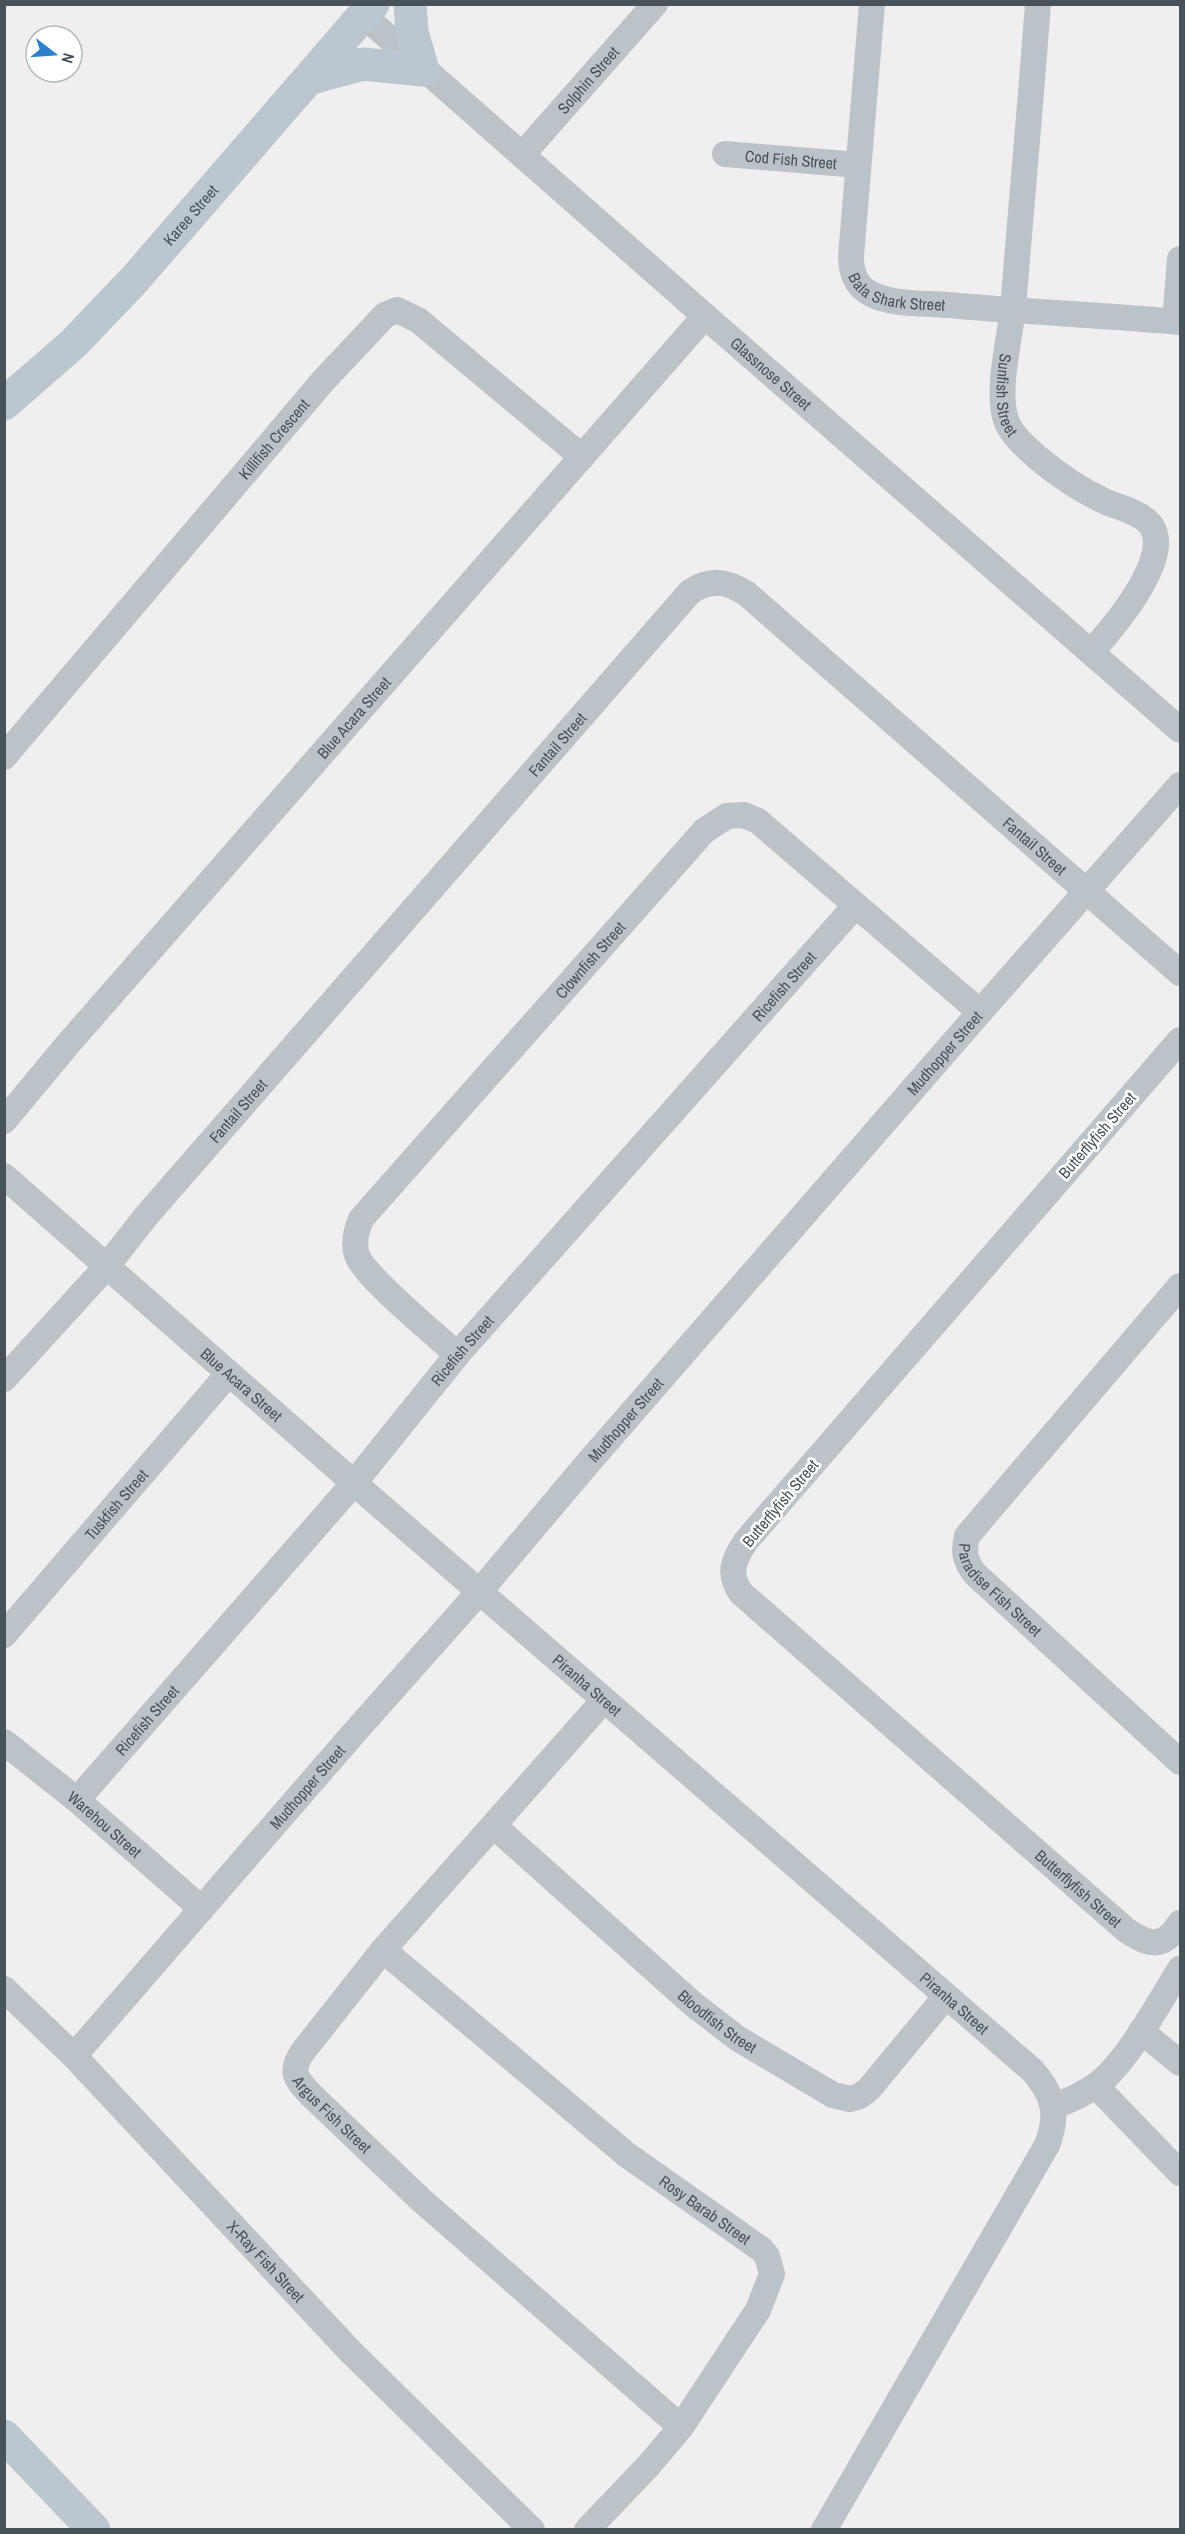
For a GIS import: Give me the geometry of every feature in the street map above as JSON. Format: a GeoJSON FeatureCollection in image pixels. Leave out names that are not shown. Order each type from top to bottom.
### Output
{"type":"FeatureCollection","features":[{"type":"Feature","properties":{"kind":"street"},"geometry":{"type":"LineString","coordinates":[[311,78],[363,64],[423,70],[412,32],[410,4]]}},
{"type":"Feature","properties":{"kind":"street","name":"Solphin Street"},"geometry":{"type":"LineString","coordinates":[[522,155],[655,4]]}},
{"type":"Feature","properties":{"kind":"street","name":"Bala Shark Street"},"geometry":{"type":"LineString","coordinates":[[872,4],[850,256],[851,267],[858,284],[880,297],[1012,311],[1178,322]]}},
{"type":"Feature","properties":{"kind":"street","name":"Sunfish Street"},"geometry":{"type":"LineString","coordinates":[[1038,4],[1003,400],[1006,420],[1011,431],[1049,468],[1102,501],[1140,516],[1153,529],[1156,537],[1155,555],[1141,585],[1119,619],[1090,652]]}},
{"type":"Feature","properties":{"kind":"street","name":"Glassnose Street"},"geometry":{"type":"LineString","coordinates":[[368,10],[423,70],[1180,730]]}},
{"type":"Feature","properties":{"kind":"street","name":"Karee Street"},"geometry":{"type":"LineString","coordinates":[[4,404],[74,343],[127,287],[368,10]]}},
{"type":"Feature","properties":{"kind":"street","name":"Cod Fish Street"},"geometry":{"type":"LineString","coordinates":[[725,154],[858,165]]}},
{"type":"Feature","properties":{"kind":"street"},"geometry":{"type":"LineString","coordinates":[[1178,322],[1180,259]]}},
{"type":"Feature","properties":{"kind":"street","name":"Killifish Crescent"},"geometry":{"type":"LineString","coordinates":[[4,756],[322,381],[385,315],[397,310],[410,315],[582,457]]}},
{"type":"Feature","properties":{"kind":"street","name":"Blue Acara Street"},"geometry":{"type":"LineString","coordinates":[[4,1121],[68,1044],[705,316]]}},
{"type":"Feature","properties":{"kind":"street","name":"Fantail Street"},"geometry":{"type":"LineString","coordinates":[[4,1380],[107,1266],[147,1215],[690,592],[702,585],[716,581],[747,594],[1180,973]]}},
{"type":"Feature","properties":{"kind":"street","name":"Mudhopper Street"},"geometry":{"type":"LineString","coordinates":[[74,2056],[980,1012],[1180,785]]}},
{"type":"Feature","properties":{"kind":"street","name":"Clownfish Street"},"geometry":{"type":"LineString","coordinates":[[457,1355],[367,1274],[357,1255],[355,1236],[357,1228],[367,1212],[649,892],[704,831],[721,818],[738,814],[758,820],[980,1012]]}},
{"type":"Feature","properties":{"kind":"street","name":"Ricefish Street"},"geometry":{"type":"LineString","coordinates":[[76,1800],[354,1483],[457,1355],[855,906]]}},
{"type":"Feature","properties":{"kind":"street","name":"Butterflyfish Street"},"geometry":{"type":"LineString","coordinates":[[1169,1939],[1126,1929],[769,1619],[741,1593],[734,1583],[732,1569],[737,1554],[746,1541],[1180,1040]]}},
{"type":"Feature","properties":{"kind":"street","name":"Blue Acara Street"},"geometry":{"type":"LineString","coordinates":[[4,1176],[354,1483],[480,1590]]}},
{"type":"Feature","properties":{"kind":"street","name":"Paradise Fish Street"},"geometry":{"type":"LineString","coordinates":[[1180,1286],[968,1536],[965,1546],[968,1565],[981,1580],[1180,1762]]}},
{"type":"Feature","properties":{"kind":"street","name":"Tuskfish Street"},"geometry":{"type":"LineString","coordinates":[[4,1635],[229,1373]]}},
{"type":"Feature","properties":{"kind":"street","name":"Piranha Street"},"geometry":{"type":"LineString","coordinates":[[480,1590],[1033,2071],[1050,2095],[1053,2107]]}},
{"type":"Feature","properties":{"kind":"street","name":"Argus Fish Street"},"geometry":{"type":"LineString","coordinates":[[604,1700],[383,1950],[297,2060],[295,2069],[297,2080],[420,2199],[681,2427]]}},
{"type":"Feature","properties":{"kind":"street","name":"Warehou Street"},"geometry":{"type":"LineString","coordinates":[[4,1743],[76,1800],[202,1910]]}},
{"type":"Feature","properties":{"kind":"street","name":"Bloodfish Street"},"geometry":{"type":"LineString","coordinates":[[494,1826],[720,2026],[784,2068],[833,2096],[850,2099],[869,2089],[946,1996]]}},
{"type":"Feature","properties":{"kind":"street","name":"Rosy Barab Street"},"geometry":{"type":"LineString","coordinates":[[383,1950],[627,2155],[768,2256],[772,2274],[758,2310],[681,2427],[649,2465],[587,2529]]}},
{"type":"Feature","properties":{"kind":"street"},"geometry":{"type":"LineString","coordinates":[[824,2529],[1047,2145],[1053,2125],[1053,2107],[1096,2086],[1107,2077],[1141,2031],[1180,1969]]}},
{"type":"Feature","properties":{"kind":"street","name":"X-Ray Fish Street"},"geometry":{"type":"LineString","coordinates":[[4,1989],[74,2056],[350,2351],[532,2529]]}},
{"type":"Feature","properties":{"kind":"street"},"geometry":{"type":"LineString","coordinates":[[1141,2031],[1180,2063]]}},
{"type":"Feature","properties":{"kind":"street"},"geometry":{"type":"LineString","coordinates":[[1096,2086],[1180,2173]]}},
{"type":"Feature","properties":{"kind":"street"},"geometry":{"type":"LineString","coordinates":[[4,2436],[94,2529]]}}]}
